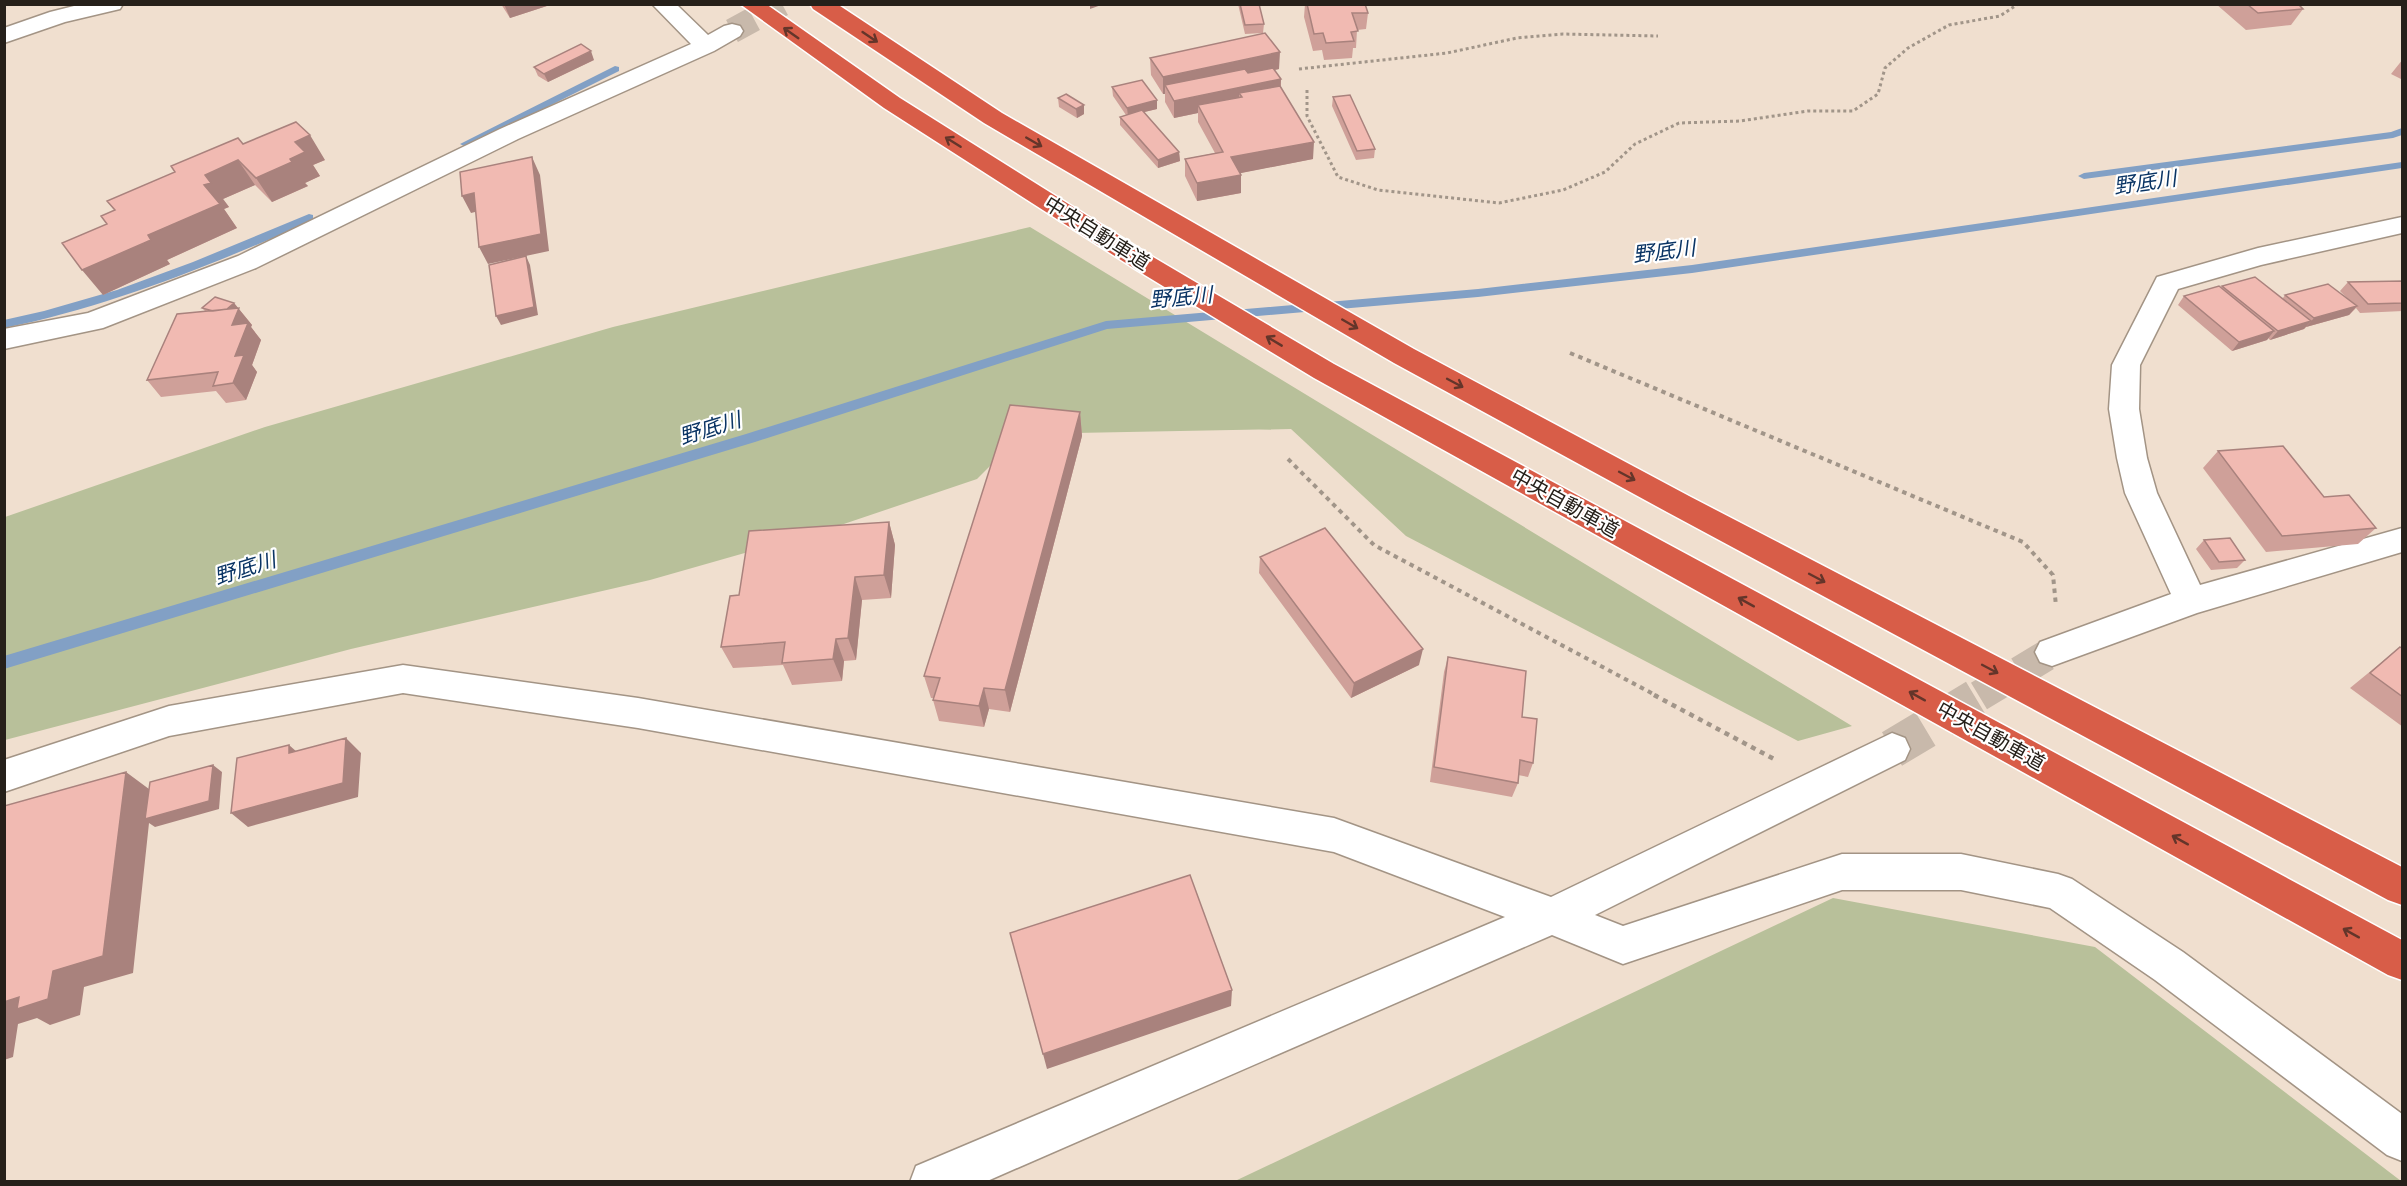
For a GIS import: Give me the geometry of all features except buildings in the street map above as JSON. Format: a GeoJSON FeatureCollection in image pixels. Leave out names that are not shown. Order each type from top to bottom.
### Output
{"type":"FeatureCollection","features":[{"type":"Feature","properties":{"kind":"highway","name":"中央自動車道"},"geometry":{"type":"LineString","coordinates":[[751,4],[892,103],[1144,263],[1324,372],[2403,961]]}},
{"type":"Feature","properties":{"kind":"highway"},"geometry":{"type":"LineString","coordinates":[[821,4],[993,118],[1404,356],[1678,504],[2403,887]]}},
{"type":"Feature","properties":{"kind":"street"},"geometry":{"type":"LineString","coordinates":[[4,36],[57,17],[112,4]]}},
{"type":"Feature","properties":{"kind":"street"},"geometry":{"type":"LineString","coordinates":[[663,4],[706,45]]}},
{"type":"Feature","properties":{"kind":"street"},"geometry":{"type":"LineString","coordinates":[[4,339],[93,321],[247,262],[509,134],[732,32]]}},
{"type":"Feature","properties":{"kind":"street"},"geometry":{"type":"LineString","coordinates":[[384,194],[462,135]]}},
{"type":"Feature","properties":{"kind":"street"},"geometry":{"type":"LineString","coordinates":[[2191,601],[2141,493],[2132,458],[2124,409],[2126,365],[2167,283],[2258,257],[2403,225]]}},
{"type":"Feature","properties":{"kind":"street"},"geometry":{"type":"LineString","coordinates":[[2052,652],[2191,601],[2403,540]]}},
{"type":"Feature","properties":{"kind":"street"},"geometry":{"type":"LineString","coordinates":[[4,776],[169,721],[403,679],[638,713],[1334,835],[1552,916],[1623,945],[1842,872],[1961,872],[2058,892],[2169,966],[2403,1140]]}},
{"type":"Feature","properties":{"kind":"street"},"geometry":{"type":"LineString","coordinates":[[932,1182],[1552,916],[1892,749]]}},
{"type":"Feature","properties":{"kind":"path"},"geometry":{"type":"LineString","coordinates":[[1308,90],[1307,116],[1338,177],[1378,190],[1499,203],[1563,189],[1605,172],[1635,144],[1679,123],[1740,122],[1808,111],[1852,111],[1878,94],[1885,68],[1908,48],[1949,25],[2000,16],[2018,4]]}},
{"type":"Feature","properties":{"kind":"path"},"geometry":{"type":"LineString","coordinates":[[1299,69],[1446,53],[1517,38],[1563,34],[1658,36]]}},
{"type":"Feature","properties":{"kind":"path"},"geometry":{"type":"LineString","coordinates":[[1570,353],[2023,542],[2053,575],[2056,611],[2052,652]]}},
{"type":"Feature","properties":{"kind":"path"},"geometry":{"type":"LineString","coordinates":[[1288,459],[1374,545],[1819,783]]}},
{"type":"Feature","properties":{"kind":"green space"},"geometry":{"type":"Polygon","coordinates":[[[1030,227],[1852,726],[1798,741],[1406,536],[1291,429],[1022,434],[977,479],[832,528],[650,580],[351,649],[5,740],[5,517],[265,427],[613,327],[1030,227]]]}},
{"type":"Feature","properties":{"kind":"green space"},"geometry":{"type":"Polygon","coordinates":[[[1833,898],[2095,947],[2401,1181],[1235,1181],[1833,898]]]}},
{"type":"Feature","properties":{"kind":"waterway"},"geometry":{"type":"LineString","coordinates":[[466,144],[615,69]]}},
{"type":"Feature","properties":{"kind":"waterway"},"geometry":{"type":"LineString","coordinates":[[2084,176],[2393,135],[2402,131]]}},
{"type":"Feature","properties":{"kind":"waterway","name":"野底川"},"geometry":{"type":"LineString","coordinates":[[4,663],[750,438],[1106,325],[1478,293],[1692,269],[2402,165]]}},
{"type":"Feature","properties":{"kind":"waterway"},"geometry":{"type":"LineString","coordinates":[[4,324],[44,316],[160,280],[309,218]]}},
{"type":"Feature","properties":{"kind":"tunnel"},"geometry":{"type":"LineString","coordinates":[[732,31],[782,4]]}},
{"type":"Feature","properties":{"kind":"tunnel"},"geometry":{"type":"LineString","coordinates":[[1979,696],[2052,652]]}},
{"type":"Feature","properties":{"kind":"tunnel"},"geometry":{"type":"LineString","coordinates":[[1892,749],[1982,695]]}}]}
